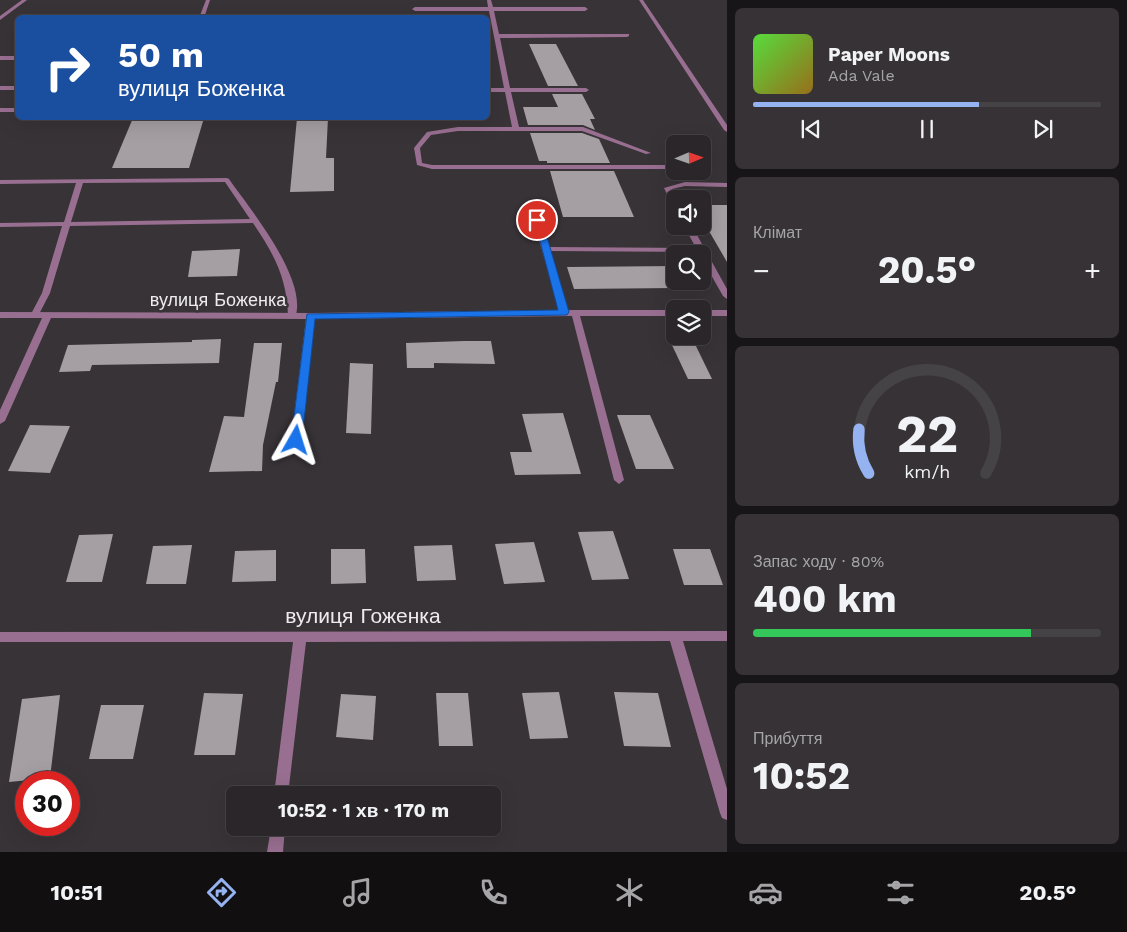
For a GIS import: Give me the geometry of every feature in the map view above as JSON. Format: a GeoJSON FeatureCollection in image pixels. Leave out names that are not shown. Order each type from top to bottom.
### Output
{"type":"FeatureCollection","features":[{"type":"Feature","properties":{"kind":"street"},"geometry":{"type":"LineString","coordinates":[[0,18],[25,0]]}},
{"type":"Feature","properties":{"kind":"street"},"geometry":{"type":"LineString","coordinates":[[202,15],[208,0]]}},
{"type":"Feature","properties":{"kind":"street"},"geometry":{"type":"LineString","coordinates":[[489,0],[516,129]]}},
{"type":"Feature","properties":{"kind":"street"},"geometry":{"type":"LineString","coordinates":[[641,0],[727,130]]}},
{"type":"Feature","properties":{"kind":"street"},"geometry":{"type":"LineString","coordinates":[[415,9],[585,10]]}},
{"type":"Feature","properties":{"kind":"street"},"geometry":{"type":"LineString","coordinates":[[496,36],[626,35]]}},
{"type":"Feature","properties":{"kind":"street"},"geometry":{"type":"LineString","coordinates":[[0,58],[15,58]]}},
{"type":"Feature","properties":{"kind":"street"},"geometry":{"type":"LineString","coordinates":[[0,88],[15,88]]}},
{"type":"Feature","properties":{"kind":"street"},"geometry":{"type":"LineString","coordinates":[[490,90],[586,90]]}},
{"type":"Feature","properties":{"kind":"street"},"geometry":{"type":"LineString","coordinates":[[0,110],[15,110]]}},
{"type":"Feature","properties":{"kind":"street"},"geometry":{"type":"LineString","coordinates":[[648,153],[583,129],[458,129],[430,133],[418,148],[419,164],[432,168],[666,167]]}},
{"type":"Feature","properties":{"kind":"street"},"geometry":{"type":"LineString","coordinates":[[0,182],[227,180],[286,275],[291,293],[292,316]]}},
{"type":"Feature","properties":{"kind":"street"},"geometry":{"type":"LineString","coordinates":[[34,316],[46,293],[80,181]]}},
{"type":"Feature","properties":{"kind":"street"},"geometry":{"type":"LineString","coordinates":[[669,190],[668,188],[685,184],[727,185]]}},
{"type":"Feature","properties":{"kind":"street"},"geometry":{"type":"LineString","coordinates":[[537,220],[564,312]]}},
{"type":"Feature","properties":{"kind":"street"},"geometry":{"type":"LineString","coordinates":[[0,225],[254,221]]}},
{"type":"Feature","properties":{"kind":"street"},"geometry":{"type":"LineString","coordinates":[[545,249],[666,250]]}},
{"type":"Feature","properties":{"kind":"street"},"geometry":{"type":"LineString","coordinates":[[711,267],[727,296]]}},
{"type":"Feature","properties":{"kind":"street"},"geometry":{"type":"LineString","coordinates":[[575,312],[619,480]]}},
{"type":"Feature","properties":{"kind":"street","name":"вулиця Боженка"},"geometry":{"type":"LineString","coordinates":[[0,316],[666,313]]}},
{"type":"Feature","properties":{"kind":"street"},"geometry":{"type":"LineString","coordinates":[[711,313],[727,313]]}},
{"type":"Feature","properties":{"kind":"street"},"geometry":{"type":"LineString","coordinates":[[0,421],[47,316]]}},
{"type":"Feature","properties":{"kind":"street"},"geometry":{"type":"LineString","coordinates":[[296,440],[310,316]]}},
{"type":"Feature","properties":{"kind":"street"},"geometry":{"type":"LineString","coordinates":[[283,786],[300,636]]}},
{"type":"Feature","properties":{"kind":"street"},"geometry":{"type":"LineString","coordinates":[[675,636],[727,813]]}},
{"type":"Feature","properties":{"kind":"street","name":"вулиця Гоженка"},"geometry":{"type":"LineString","coordinates":[[0,637],[727,636]]}},
{"type":"Feature","properties":{"kind":"street"},"geometry":{"type":"LineString","coordinates":[[275,852],[277,836]]}},
{"type":"Feature","properties":{"kind":"building"},"geometry":{"type":"Polygon","coordinates":[[[529,44],[556,44],[578,86],[548,86],[529,44]]]}},
{"type":"Feature","properties":{"kind":"building"},"geometry":{"type":"Polygon","coordinates":[[[552,94],[582,94],[595,119],[590,119],[595,130],[583,125],[528,125],[523,107],[558,107],[552,94]]]}},
{"type":"Feature","properties":{"kind":"building"},"geometry":{"type":"Polygon","coordinates":[[[132,120],[203,120],[189,168],[112,168],[132,120]]]}},
{"type":"Feature","properties":{"kind":"building"},"geometry":{"type":"Polygon","coordinates":[[[297,120],[328,120],[326,158],[334,158],[334,191],[290,192],[297,120]]]}},
{"type":"Feature","properties":{"kind":"building"},"geometry":{"type":"Polygon","coordinates":[[[530,133],[582,133],[599,139],[610,163],[547,163],[547,161],[539,161],[530,133]]]}},
{"type":"Feature","properties":{"kind":"building"},"geometry":{"type":"Polygon","coordinates":[[[550,171],[614,171],[634,217],[563,217],[550,171]]]}},
{"type":"Feature","properties":{"kind":"building"},"geometry":{"type":"Polygon","coordinates":[[[711,205],[727,205],[727,262],[711,234],[711,205]]]}},
{"type":"Feature","properties":{"kind":"building"},"geometry":{"type":"Polygon","coordinates":[[[240,249],[237,276],[188,277],[192,251],[240,249]]]}},
{"type":"Feature","properties":{"kind":"building"},"geometry":{"type":"Polygon","coordinates":[[[666,266],[666,288],[574,289],[567,267],[666,266]]]}},
{"type":"Feature","properties":{"kind":"building"},"geometry":{"type":"Polygon","coordinates":[[[221,339],[219,363],[92,365],[90,371],[59,372],[68,345],[192,342],[192,340],[221,339]]]}},
{"type":"Feature","properties":{"kind":"building"},"geometry":{"type":"Polygon","coordinates":[[[491,341],[495,364],[434,363],[434,368],[407,368],[406,343],[491,341]]]}},
{"type":"Feature","properties":{"kind":"building"},"geometry":{"type":"Polygon","coordinates":[[[254,343],[282,343],[278,382],[276,382],[263,445],[262,471],[209,472],[224,416],[244,417],[254,343]]]}},
{"type":"Feature","properties":{"kind":"building"},"geometry":{"type":"Polygon","coordinates":[[[672,345],[695,345],[712,379],[688,379],[672,345]]]}},
{"type":"Feature","properties":{"kind":"building"},"geometry":{"type":"Polygon","coordinates":[[[350,363],[373,364],[371,434],[346,433],[350,363]]]}},
{"type":"Feature","properties":{"kind":"building"},"geometry":{"type":"Polygon","coordinates":[[[563,413],[581,474],[515,475],[510,452],[532,452],[522,414],[563,413]]]}},
{"type":"Feature","properties":{"kind":"building"},"geometry":{"type":"Polygon","coordinates":[[[617,415],[650,415],[674,469],[636,469],[617,415]]]}},
{"type":"Feature","properties":{"kind":"building"},"geometry":{"type":"Polygon","coordinates":[[[30,425],[70,426],[50,473],[8,471],[30,425]]]}},
{"type":"Feature","properties":{"kind":"building"},"geometry":{"type":"Polygon","coordinates":[[[613,531],[629,579],[592,580],[578,532],[613,531]]]}},
{"type":"Feature","properties":{"kind":"building"},"geometry":{"type":"Polygon","coordinates":[[[113,534],[102,582],[66,582],[79,535],[113,534]]]}},
{"type":"Feature","properties":{"kind":"building"},"geometry":{"type":"Polygon","coordinates":[[[534,542],[545,582],[504,584],[495,544],[534,542]]]}},
{"type":"Feature","properties":{"kind":"building"},"geometry":{"type":"Polygon","coordinates":[[[192,545],[186,584],[146,584],[153,546],[192,545]]]}},
{"type":"Feature","properties":{"kind":"building"},"geometry":{"type":"Polygon","coordinates":[[[452,545],[456,580],[417,581],[414,546],[452,545]]]}},
{"type":"Feature","properties":{"kind":"building"},"geometry":{"type":"Polygon","coordinates":[[[331,549],[365,549],[366,583],[331,584],[331,549]]]}},
{"type":"Feature","properties":{"kind":"building"},"geometry":{"type":"Polygon","coordinates":[[[673,549],[710,549],[723,585],[684,585],[673,549]]]}},
{"type":"Feature","properties":{"kind":"building"},"geometry":{"type":"Polygon","coordinates":[[[276,550],[276,581],[232,582],[235,551],[276,550]]]}},
{"type":"Feature","properties":{"kind":"building"},"geometry":{"type":"Polygon","coordinates":[[[559,692],[568,738],[530,739],[522,693],[559,692]]]}},
{"type":"Feature","properties":{"kind":"building"},"geometry":{"type":"Polygon","coordinates":[[[614,692],[658,693],[671,747],[624,746],[614,692]]]}},
{"type":"Feature","properties":{"kind":"building"},"geometry":{"type":"Polygon","coordinates":[[[204,693],[243,694],[235,755],[194,755],[204,693]]]}},
{"type":"Feature","properties":{"kind":"building"},"geometry":{"type":"Polygon","coordinates":[[[436,693],[468,693],[473,746],[439,746],[436,693]]]}},
{"type":"Feature","properties":{"kind":"building"},"geometry":{"type":"Polygon","coordinates":[[[341,694],[376,696],[373,740],[336,737],[341,694]]]}},
{"type":"Feature","properties":{"kind":"building"},"geometry":{"type":"Polygon","coordinates":[[[60,695],[51,771],[15,771],[15,781],[9,782],[22,699],[60,695]]]}},
{"type":"Feature","properties":{"kind":"building"},"geometry":{"type":"Polygon","coordinates":[[[101,705],[144,705],[133,759],[89,759],[101,705]]]}},
{"type":"Feature","properties":{"kind":"route"},"geometry":{"type":"LineString","coordinates":[[296,440],[310,316],[564,312],[537,220]]}}]}
